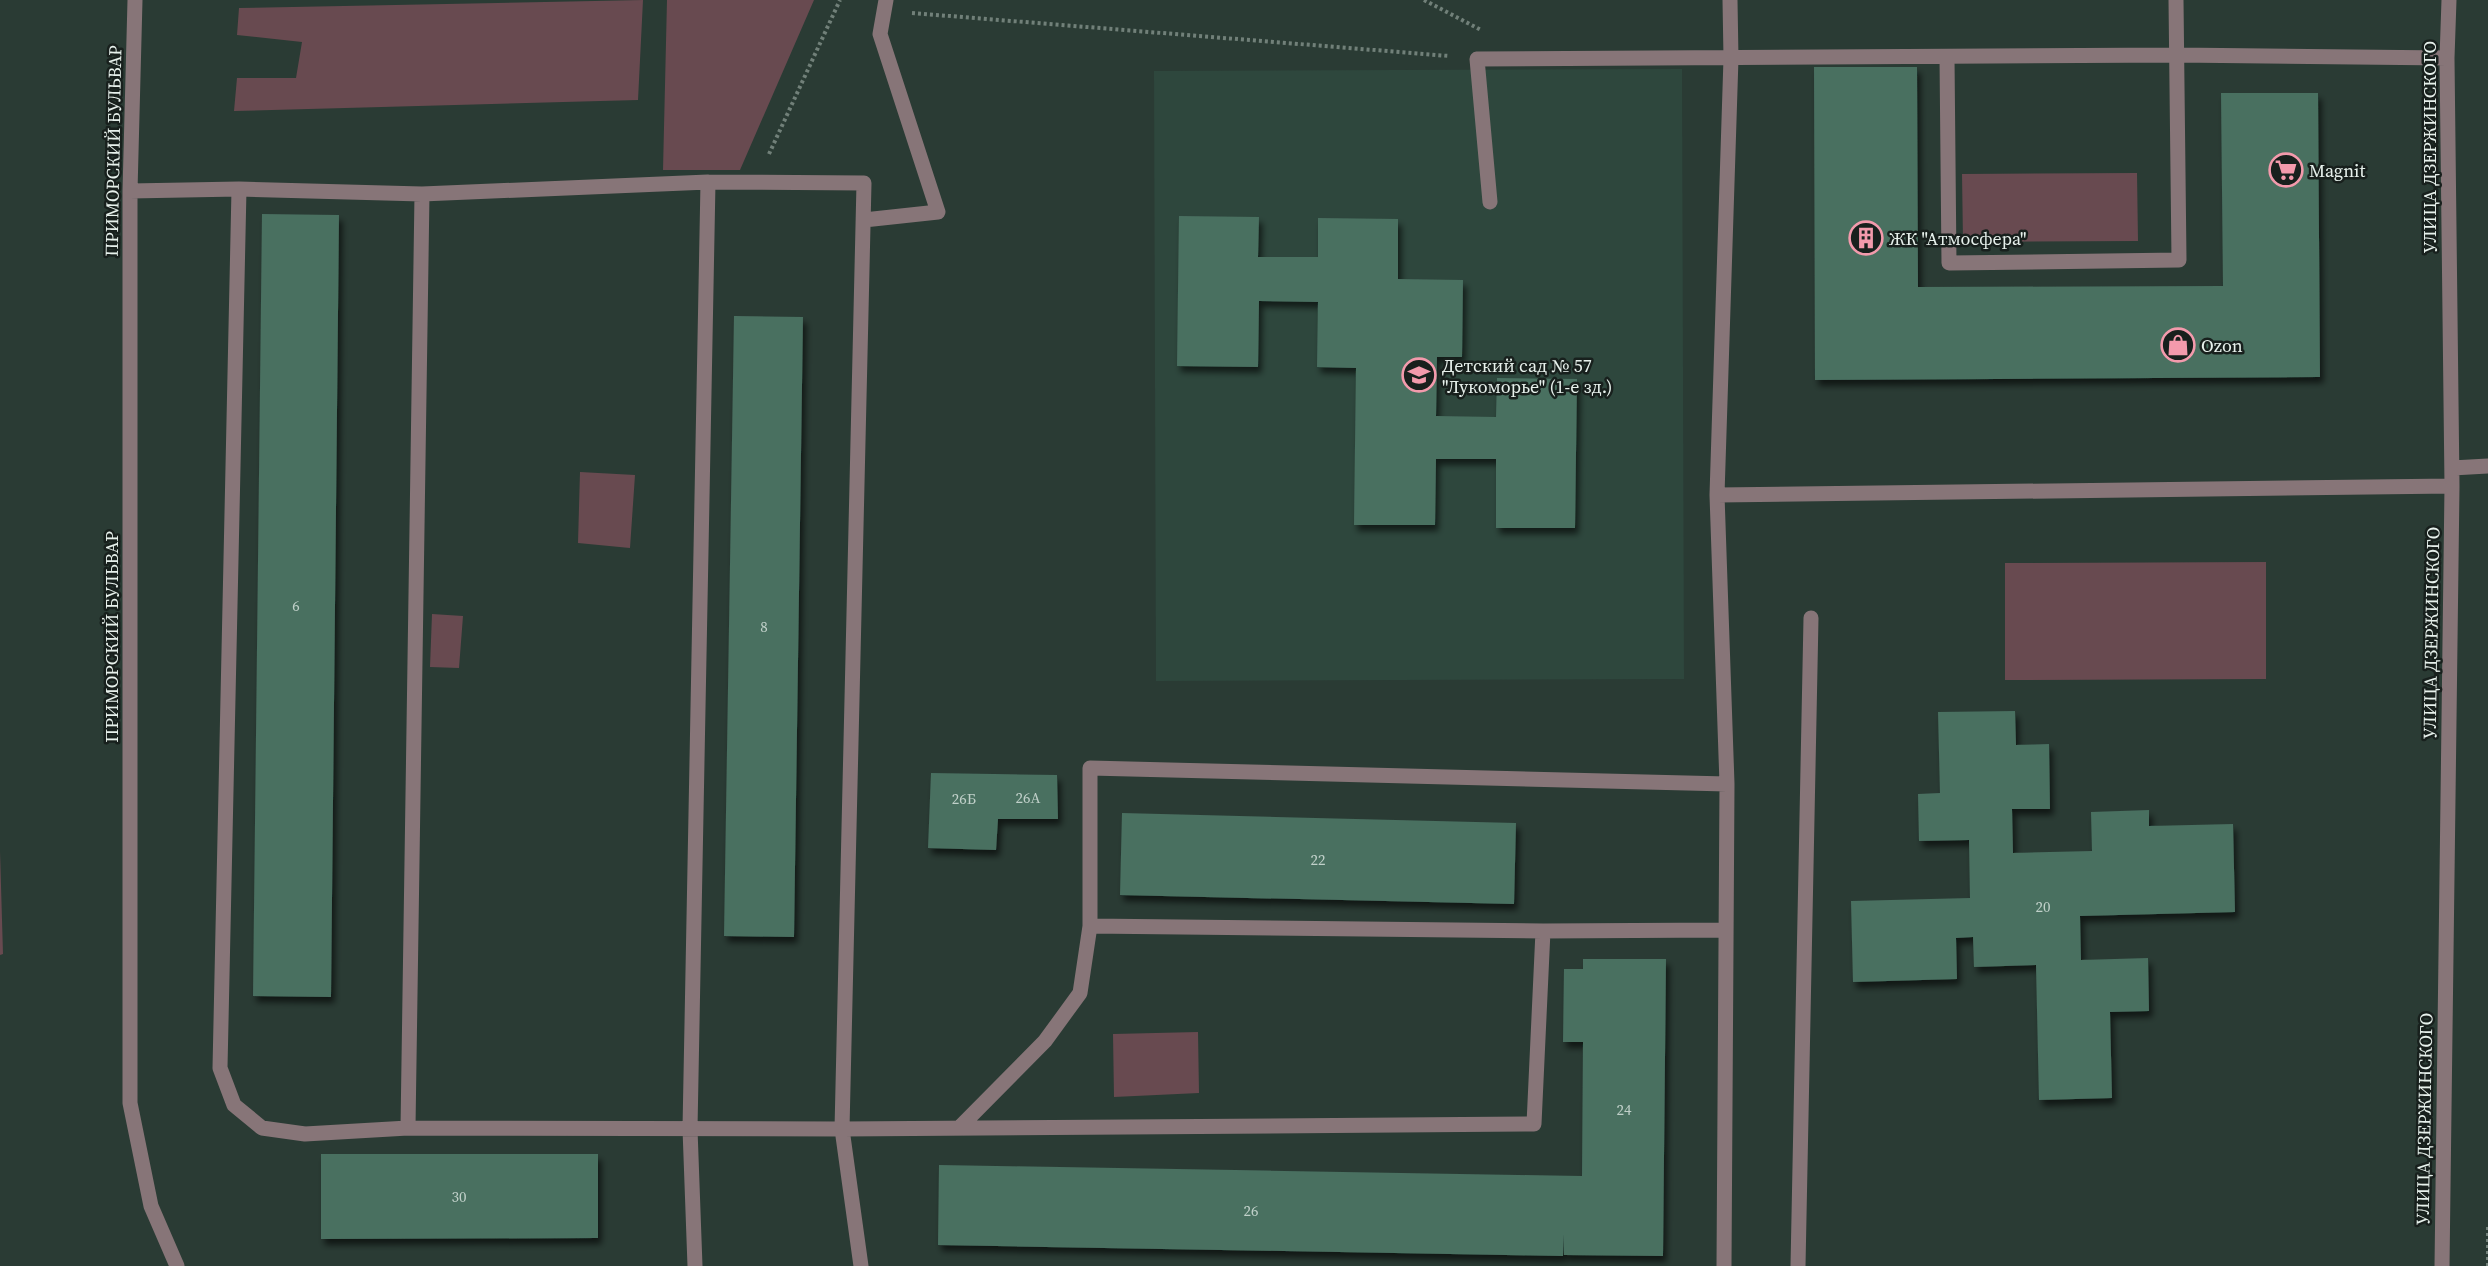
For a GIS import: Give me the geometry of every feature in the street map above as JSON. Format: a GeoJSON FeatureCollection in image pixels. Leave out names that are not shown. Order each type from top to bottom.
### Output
{"type":"FeatureCollection","features":[{"type":"Feature","properties":{"kind":"street","name":"ПРИМОРСКИЙ БУЛЬВАР"},"geometry":{"type":"LineString","coordinates":[[135,0],[130,191],[130,1103],[151,1206],[177,1266]]}},
{"type":"Feature","properties":{"kind":"street"},"geometry":{"type":"LineString","coordinates":[[1725,1266],[1727,784],[1717,495],[1731,58],[1730,0]]}},
{"type":"Feature","properties":{"kind":"street"},"geometry":{"type":"LineString","coordinates":[[1947,57],[1949,263],[2179,260],[2176,0]]}},
{"type":"Feature","properties":{"kind":"street","name":"УЛИЦА ДЗЕРЖИНСКОГО"},"geometry":{"type":"LineString","coordinates":[[2442,1266],[2452,486],[2447,58],[2449,0]]}},
{"type":"Feature","properties":{"kind":"street"},"geometry":{"type":"LineString","coordinates":[[864,220],[938,212],[880,34],[885,5]]}},
{"type":"Feature","properties":{"kind":"street"},"geometry":{"type":"LineString","coordinates":[[1490,202],[1477,59],[2177,55],[2447,58]]}},
{"type":"Feature","properties":{"kind":"street"},"geometry":{"type":"LineString","coordinates":[[130,191],[239,189],[422,194],[708,182],[864,183],[842,1129],[861,1266]]}},
{"type":"Feature","properties":{"kind":"street"},"geometry":{"type":"LineString","coordinates":[[695,1266],[690,1129],[708,182]]}},
{"type":"Feature","properties":{"kind":"street"},"geometry":{"type":"LineString","coordinates":[[239,189],[220,1068],[234,1105],[262,1128],[305,1134],[408,1128],[842,1129],[1534,1124],[1543,931]]}},
{"type":"Feature","properties":{"kind":"street"},"geometry":{"type":"LineString","coordinates":[[408,1128],[422,194]]}},
{"type":"Feature","properties":{"kind":"street"},"geometry":{"type":"LineString","coordinates":[[2452,468],[2488,466]]}},
{"type":"Feature","properties":{"kind":"street"},"geometry":{"type":"LineString","coordinates":[[1717,495],[2452,486]]}},
{"type":"Feature","properties":{"kind":"street"},"geometry":{"type":"LineString","coordinates":[[1798,1266],[1811,618]]}},
{"type":"Feature","properties":{"kind":"street"},"geometry":{"type":"LineString","coordinates":[[959,1128],[1046,1041],[1080,993],[1090,926],[1090,768],[1727,784]]}},
{"type":"Feature","properties":{"kind":"street"},"geometry":{"type":"LineString","coordinates":[[1090,926],[1543,931],[1725,930]]}},
{"type":"Feature","properties":{"kind":"path"},"geometry":{"type":"LineString","coordinates":[[756,182],[840,0]]}},
{"type":"Feature","properties":{"kind":"path"},"geometry":{"type":"LineString","coordinates":[[885,5],[1477,59]]}},
{"type":"Feature","properties":{"kind":"path"},"geometry":{"type":"LineString","coordinates":[[2488,1227],[2488,1266]]}},
{"type":"Feature","properties":{"kind":"shaded area"},"geometry":{"type":"Polygon","coordinates":[[[643,0],[638,100],[234,111],[237,78],[296,78],[302,42],[237,35],[239,8],[643,0]]]}},
{"type":"Feature","properties":{"kind":"shaded area"},"geometry":{"type":"Polygon","coordinates":[[[667,0],[814,0],[740,170],[663,170],[667,0]]]}},
{"type":"Feature","properties":{"kind":"shaded area","name":"Детский сад № 57 \"Лукоморье\" (1-е зд.)"},"geometry":{"type":"Polygon","coordinates":[[[1682,69],[1684,679],[1156,681],[1154,71],[1682,69]]]}},
{"type":"Feature","properties":{"kind":"shaded area"},"geometry":{"type":"Polygon","coordinates":[[[2137,173],[2138,241],[1963,242],[1962,174],[2137,173]]]}},
{"type":"Feature","properties":{"kind":"shaded area"},"geometry":{"type":"Polygon","coordinates":[[[580,472],[635,475],[630,548],[578,543],[580,472]]]}},
{"type":"Feature","properties":{"kind":"shaded area"},"geometry":{"type":"Polygon","coordinates":[[[2266,562],[2266,679],[2005,680],[2005,563],[2266,562]]]}},
{"type":"Feature","properties":{"kind":"shaded area"},"geometry":{"type":"Polygon","coordinates":[[[432,614],[463,616],[459,668],[430,667],[432,614]]]}},
{"type":"Feature","properties":{"kind":"shaded area"},"geometry":{"type":"Polygon","coordinates":[[[0,851],[3,954],[0,955],[0,851]]]}},
{"type":"Feature","properties":{"kind":"shaded area"},"geometry":{"type":"Polygon","coordinates":[[[1198,1032],[1199,1093],[1114,1097],[1113,1034],[1198,1032]]]}},
{"type":"Feature","properties":{"kind":"building","name":"ЖК \"Атмосфера\""},"geometry":{"type":"Polygon","coordinates":[[[1814,67],[1917,67],[1918,287],[2223,286],[2221,93],[2318,93],[2320,377],[1815,380],[1814,67]]]}},
{"type":"Feature","properties":{"kind":"building"},"geometry":{"type":"Polygon","coordinates":[[[262,214],[339,215],[331,997],[253,996],[262,214]]]}},
{"type":"Feature","properties":{"kind":"building"},"geometry":{"type":"Polygon","coordinates":[[[1179,216],[1259,217],[1258,257],[1318,257],[1318,218],[1398,219],[1398,279],[1463,280],[1462,357],[1437,357],[1436,416],[1496,417],[1497,378],[1577,379],[1575,528],[1496,528],[1496,459],[1436,459],[1435,525],[1354,525],[1356,368],[1317,367],[1318,302],[1259,301],[1258,367],[1177,366],[1179,216]]]}},
{"type":"Feature","properties":{"kind":"building"},"geometry":{"type":"Polygon","coordinates":[[[734,316],[803,317],[794,937],[724,936],[734,316]]]}},
{"type":"Feature","properties":{"kind":"building"},"geometry":{"type":"Polygon","coordinates":[[[2015,711],[2016,745],[2049,744],[2050,809],[2012,809],[2013,853],[2092,851],[2091,812],[2149,810],[2149,826],[2233,824],[2235,912],[2080,916],[2081,960],[2148,958],[2149,1011],[2110,1012],[2112,1098],[2039,1100],[2036,965],[1974,967],[1973,937],[1956,938],[1957,979],[1853,982],[1851,901],[1970,898],[1969,840],[1919,841],[1918,794],[1940,793],[1938,712],[2015,711]]]}},
{"type":"Feature","properties":{"kind":"building"},"geometry":{"type":"Polygon","coordinates":[[[931,773],[1057,775],[1058,819],[998,819],[996,850],[928,848],[931,773]]]}},
{"type":"Feature","properties":{"kind":"building"},"geometry":{"type":"Polygon","coordinates":[[[1122,813],[1516,823],[1514,904],[1120,895],[1122,813]]]}},
{"type":"Feature","properties":{"kind":"building"},"geometry":{"type":"Polygon","coordinates":[[[1583,959],[1666,959],[1663,1256],[1564,1255],[1564,1234],[1563,1256],[938,1245],[939,1165],[1582,1176],[1583,1042],[1563,1042],[1564,969],[1583,969],[1583,959]]]}},
{"type":"Feature","properties":{"kind":"building"},"geometry":{"type":"Polygon","coordinates":[[[321,1154],[598,1154],[598,1238],[321,1239],[321,1154]]]}},
{"type":"Feature","properties":{"kind":"place","name":"Magnit"},"geometry":{"type":"Point","coordinates":[2286,170]}},
{"type":"Feature","properties":{"kind":"place","name":"ЖК \"Атмосфера\""},"geometry":{"type":"Point","coordinates":[1866,238]}},
{"type":"Feature","properties":{"kind":"place","name":"Ozon"},"geometry":{"type":"Point","coordinates":[2178,345]}},
{"type":"Feature","properties":{"kind":"place","name":"Детский сад № 57 \"Лукоморье\" (1-е зд.)"},"geometry":{"type":"Point","coordinates":[1419,375]}}]}
